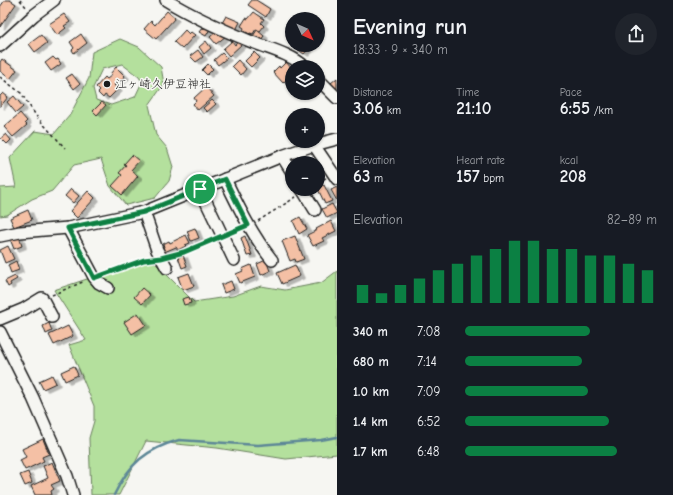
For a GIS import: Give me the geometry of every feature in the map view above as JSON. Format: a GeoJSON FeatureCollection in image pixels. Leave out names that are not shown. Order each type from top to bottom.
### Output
{"type":"FeatureCollection","features":[{"type":"Feature","properties":{"kind":"street"},"geometry":{"type":"LineString","coordinates":[[0,46],[34,15],[54,0]]}},
{"type":"Feature","properties":{"kind":"street"},"geometry":{"type":"LineString","coordinates":[[166,0],[207,22],[296,60]]}},
{"type":"Feature","properties":{"kind":"street"},"geometry":{"type":"LineString","coordinates":[[325,86],[337,98]]}},
{"type":"Feature","properties":{"kind":"street"},"geometry":{"type":"LineString","coordinates":[[325,142],[337,139]]}},
{"type":"Feature","properties":{"kind":"street"},"geometry":{"type":"LineString","coordinates":[[0,236],[20,232],[68,228],[144,212],[305,148]]}},
{"type":"Feature","properties":{"kind":"street"},"geometry":{"type":"LineString","coordinates":[[316,148],[337,180]]}},
{"type":"Feature","properties":{"kind":"street"},"geometry":{"type":"LineString","coordinates":[[282,156],[285,161]]}},
{"type":"Feature","properties":{"kind":"street"},"geometry":{"type":"LineString","coordinates":[[225,179],[248,225],[262,248],[272,260]]}},
{"type":"Feature","properties":{"kind":"street"},"geometry":{"type":"LineString","coordinates":[[200,189],[234,260]]}},
{"type":"Feature","properties":{"kind":"street"},"geometry":{"type":"LineString","coordinates":[[306,196],[314,210]]}},
{"type":"Feature","properties":{"kind":"street"},"geometry":{"type":"LineString","coordinates":[[144,212],[164,263]]}},
{"type":"Feature","properties":{"kind":"street"},"geometry":{"type":"LineString","coordinates":[[68,228],[94,278],[108,288]]}},
{"type":"Feature","properties":{"kind":"street"},"geometry":{"type":"LineString","coordinates":[[0,319],[24,309],[42,298],[52,317]]}},
{"type":"Feature","properties":{"kind":"street"},"geometry":{"type":"LineString","coordinates":[[0,332],[33,398],[67,476],[73,495]]}},
{"type":"Feature","properties":{"kind":"path"},"geometry":{"type":"LineString","coordinates":[[0,76],[21,93],[37,117],[65,148]]}},
{"type":"Feature","properties":{"kind":"path"},"geometry":{"type":"LineString","coordinates":[[42,298],[144,260],[164,263],[184,252],[258,221],[296,196]]}},
{"type":"Feature","properties":{"kind":"green space"},"geometry":{"type":"Polygon","coordinates":[[[120,39],[139,47],[161,67],[164,84],[149,105],[156,135],[167,148],[173,167],[169,181],[155,198],[126,205],[110,186],[101,159],[74,165],[52,191],[32,199],[7,215],[0,216],[0,188],[16,187],[10,158],[35,131],[54,134],[70,115],[89,78],[92,52],[120,39]],[[122,64],[102,69],[93,88],[96,100],[111,105],[135,97],[142,82],[139,77],[122,64]]]}},
{"type":"Feature","properties":{"kind":"green space"},"geometry":{"type":"Polygon","coordinates":[[[150,258],[194,302],[233,296],[261,286],[285,290],[321,283],[337,271],[337,454],[286,459],[217,448],[146,441],[119,495],[91,495],[89,438],[94,421],[94,406],[69,345],[86,340],[54,290],[150,258]]]}},
{"type":"Feature","properties":{"kind":"building"},"geometry":{"type":"Polygon","coordinates":[[[5,0],[10,0],[16,4],[0,27],[0,7],[5,0]]]}},
{"type":"Feature","properties":{"kind":"building"},"geometry":{"type":"Polygon","coordinates":[[[252,0],[256,0],[270,9],[266,17],[248,5],[252,0]]]}},
{"type":"Feature","properties":{"kind":"building"},"geometry":{"type":"Polygon","coordinates":[[[167,11],[175,18],[156,39],[144,29],[151,21],[155,25],[167,11]]]}},
{"type":"Feature","properties":{"kind":"building"},"geometry":{"type":"Polygon","coordinates":[[[254,12],[264,19],[261,23],[264,26],[260,31],[256,29],[253,34],[249,34],[243,30],[244,28],[241,26],[246,18],[248,19],[254,12]]]}},
{"type":"Feature","properties":{"kind":"building"},"geometry":{"type":"Polygon","coordinates":[[[64,14],[70,22],[64,26],[66,28],[57,35],[49,24],[64,14]]]}},
{"type":"Feature","properties":{"kind":"building"},"geometry":{"type":"Polygon","coordinates":[[[226,16],[240,22],[236,30],[222,23],[226,16]]]}},
{"type":"Feature","properties":{"kind":"building"},"geometry":{"type":"Polygon","coordinates":[[[205,26],[210,29],[206,36],[199,32],[202,28],[204,29],[205,26]]]}},
{"type":"Feature","properties":{"kind":"building"},"geometry":{"type":"Polygon","coordinates":[[[185,30],[189,34],[191,32],[195,35],[182,49],[174,42],[185,30]]]}},
{"type":"Feature","properties":{"kind":"building"},"geometry":{"type":"Polygon","coordinates":[[[218,30],[226,36],[216,44],[210,37],[218,30]]]}},
{"type":"Feature","properties":{"kind":"building"},"geometry":{"type":"Polygon","coordinates":[[[257,30],[264,36],[260,41],[253,36],[257,30]]]}},
{"type":"Feature","properties":{"kind":"building"},"geometry":{"type":"Polygon","coordinates":[[[81,34],[87,43],[74,53],[72,50],[74,48],[70,42],[81,34]]]}},
{"type":"Feature","properties":{"kind":"building"},"geometry":{"type":"Polygon","coordinates":[[[41,35],[47,43],[35,52],[29,44],[41,35]]]}},
{"type":"Feature","properties":{"kind":"building"},"geometry":{"type":"Polygon","coordinates":[[[239,40],[242,44],[229,56],[223,49],[232,41],[235,45],[239,40]]]}},
{"type":"Feature","properties":{"kind":"building"},"geometry":{"type":"Polygon","coordinates":[[[206,41],[211,48],[204,54],[199,47],[206,41]]]}},
{"type":"Feature","properties":{"kind":"building"},"geometry":{"type":"Polygon","coordinates":[[[198,50],[203,57],[196,62],[190,56],[198,50]]]}},
{"type":"Feature","properties":{"kind":"building"},"geometry":{"type":"Polygon","coordinates":[[[254,52],[260,58],[251,67],[245,61],[254,52]]]}},
{"type":"Feature","properties":{"kind":"building"},"geometry":{"type":"Polygon","coordinates":[[[222,53],[227,58],[218,65],[214,60],[222,53]]]}},
{"type":"Feature","properties":{"kind":"building"},"geometry":{"type":"Polygon","coordinates":[[[53,57],[56,60],[58,59],[61,64],[51,71],[45,63],[53,57]]]}},
{"type":"Feature","properties":{"kind":"building"},"geometry":{"type":"Polygon","coordinates":[[[2,59],[17,70],[10,79],[0,71],[0,62],[2,59]]]}},
{"type":"Feature","properties":{"kind":"building"},"geometry":{"type":"Polygon","coordinates":[[[238,60],[246,69],[241,75],[232,66],[238,60]]]}},
{"type":"Feature","properties":{"kind":"building"},"geometry":{"type":"Polygon","coordinates":[[[285,63],[285,81],[283,83],[273,72],[279,66],[280,68],[285,63]]]}},
{"type":"Feature","properties":{"kind":"building"},"geometry":{"type":"Polygon","coordinates":[[[208,64],[213,69],[207,75],[202,70],[208,64]]]}},
{"type":"Feature","properties":{"kind":"building","name":"江ヶ崎久伊豆神社"},"geometry":{"type":"Polygon","coordinates":[[[116,67],[125,76],[120,82],[119,81],[114,85],[118,89],[109,98],[105,95],[103,98],[98,93],[100,91],[96,87],[105,77],[107,79],[112,75],[110,74],[116,67]]]}},
{"type":"Feature","properties":{"kind":"building"},"geometry":{"type":"Polygon","coordinates":[[[72,74],[80,84],[74,89],[66,78],[72,74]]]}},
{"type":"Feature","properties":{"kind":"building"},"geometry":{"type":"Polygon","coordinates":[[[337,78],[337,91],[331,83],[337,78]]]}},
{"type":"Feature","properties":{"kind":"building"},"geometry":{"type":"Polygon","coordinates":[[[206,87],[214,96],[198,110],[193,104],[196,101],[194,98],[206,87]]]}},
{"type":"Feature","properties":{"kind":"building"},"geometry":{"type":"Polygon","coordinates":[[[3,93],[8,97],[0,107],[0,96],[3,93]]]}},
{"type":"Feature","properties":{"kind":"building"},"geometry":{"type":"Polygon","coordinates":[[[14,96],[23,107],[16,113],[7,102],[14,96]]]}},
{"type":"Feature","properties":{"kind":"building"},"geometry":{"type":"Polygon","coordinates":[[[212,100],[216,104],[207,112],[203,108],[212,100]]]}},
{"type":"Feature","properties":{"kind":"building"},"geometry":{"type":"Polygon","coordinates":[[[102,102],[106,105],[97,115],[93,111],[102,102]]]}},
{"type":"Feature","properties":{"kind":"building"},"geometry":{"type":"Polygon","coordinates":[[[20,113],[27,121],[25,123],[27,125],[13,137],[4,127],[20,113]]]}},
{"type":"Feature","properties":{"kind":"building"},"geometry":{"type":"Polygon","coordinates":[[[6,134],[11,140],[7,144],[1,138],[6,134]]]}},
{"type":"Feature","properties":{"kind":"building"},"geometry":{"type":"Polygon","coordinates":[[[132,155],[139,161],[131,170],[138,176],[122,195],[112,186],[122,175],[119,173],[126,165],[124,164],[132,155]]]}},
{"type":"Feature","properties":{"kind":"building"},"geometry":{"type":"Polygon","coordinates":[[[325,187],[332,201],[325,204],[321,196],[325,196],[325,187]]]}},
{"type":"Feature","properties":{"kind":"building"},"geometry":{"type":"Polygon","coordinates":[[[337,187],[337,201],[331,190],[337,187]]]}},
{"type":"Feature","properties":{"kind":"building"},"geometry":{"type":"Polygon","coordinates":[[[71,189],[79,196],[73,203],[65,196],[71,189]]]}},
{"type":"Feature","properties":{"kind":"building"},"geometry":{"type":"Polygon","coordinates":[[[88,191],[95,198],[77,218],[70,211],[88,191]]]}},
{"type":"Feature","properties":{"kind":"building"},"geometry":{"type":"Polygon","coordinates":[[[332,204],[337,213],[327,218],[322,209],[332,204]]]}},
{"type":"Feature","properties":{"kind":"building"},"geometry":{"type":"Polygon","coordinates":[[[28,210],[32,220],[14,227],[10,218],[28,210]]]}},
{"type":"Feature","properties":{"kind":"building"},"geometry":{"type":"Polygon","coordinates":[[[300,217],[307,229],[299,234],[293,221],[300,217]]]}},
{"type":"Feature","properties":{"kind":"building"},"geometry":{"type":"Polygon","coordinates":[[[331,221],[336,231],[322,238],[324,241],[313,246],[307,235],[331,221]]]}},
{"type":"Feature","properties":{"kind":"building"},"geometry":{"type":"Polygon","coordinates":[[[195,228],[199,238],[191,241],[187,231],[195,228]]]}},
{"type":"Feature","properties":{"kind":"building"},"geometry":{"type":"Polygon","coordinates":[[[186,235],[190,243],[185,245],[186,246],[178,250],[176,247],[162,253],[160,249],[164,247],[163,244],[169,241],[170,243],[186,235]]]}},
{"type":"Feature","properties":{"kind":"building"},"geometry":{"type":"Polygon","coordinates":[[[19,236],[22,246],[14,249],[10,239],[19,236]]]}},
{"type":"Feature","properties":{"kind":"building"},"geometry":{"type":"Polygon","coordinates":[[[245,236],[252,255],[247,256],[241,238],[245,236]]]}},
{"type":"Feature","properties":{"kind":"building"},"geometry":{"type":"Polygon","coordinates":[[[295,236],[304,259],[296,262],[295,259],[290,261],[282,241],[295,236]]]}},
{"type":"Feature","properties":{"kind":"building"},"geometry":{"type":"Polygon","coordinates":[[[8,246],[14,259],[5,263],[0,250],[8,246]]]}},
{"type":"Feature","properties":{"kind":"building"},"geometry":{"type":"Polygon","coordinates":[[[183,255],[187,266],[182,268],[178,257],[183,255]]]}},
{"type":"Feature","properties":{"kind":"building"},"geometry":{"type":"Polygon","coordinates":[[[266,260],[270,271],[261,275],[257,264],[266,260]]]}},
{"type":"Feature","properties":{"kind":"building"},"geometry":{"type":"Polygon","coordinates":[[[16,261],[19,270],[11,273],[8,265],[16,261]]]}},
{"type":"Feature","properties":{"kind":"building"},"geometry":{"type":"Polygon","coordinates":[[[251,265],[255,277],[240,283],[236,274],[243,271],[242,269],[251,265]]]}},
{"type":"Feature","properties":{"kind":"building"},"geometry":{"type":"Polygon","coordinates":[[[295,265],[300,276],[282,284],[277,273],[295,265]]]}},
{"type":"Feature","properties":{"kind":"building"},"geometry":{"type":"Polygon","coordinates":[[[189,273],[194,286],[183,290],[178,277],[189,273]]]}},
{"type":"Feature","properties":{"kind":"building"},"geometry":{"type":"Polygon","coordinates":[[[15,276],[17,279],[10,283],[11,285],[8,287],[5,281],[15,276]]]}},
{"type":"Feature","properties":{"kind":"building"},"geometry":{"type":"Polygon","coordinates":[[[231,281],[234,289],[224,293],[221,285],[231,281]]]}},
{"type":"Feature","properties":{"kind":"building"},"geometry":{"type":"Polygon","coordinates":[[[142,288],[150,295],[142,304],[134,297],[142,288]]]}},
{"type":"Feature","properties":{"kind":"building"},"geometry":{"type":"Polygon","coordinates":[[[189,297],[191,303],[184,305],[182,299],[189,297]]]}},
{"type":"Feature","properties":{"kind":"building"},"geometry":{"type":"Polygon","coordinates":[[[138,313],[146,325],[132,334],[124,322],[138,313]]]}},
{"type":"Feature","properties":{"kind":"building"},"geometry":{"type":"Polygon","coordinates":[[[49,323],[52,331],[46,334],[43,326],[49,323]]]}},
{"type":"Feature","properties":{"kind":"building"},"geometry":{"type":"Polygon","coordinates":[[[68,326],[73,336],[54,345],[49,335],[68,326]]]}},
{"type":"Feature","properties":{"kind":"building"},"geometry":{"type":"Polygon","coordinates":[[[74,366],[78,375],[65,381],[61,372],[74,366]]]}},
{"type":"Feature","properties":{"kind":"building"},"geometry":{"type":"Polygon","coordinates":[[[52,375],[56,383],[43,389],[39,381],[52,375]]]}},
{"type":"Feature","properties":{"kind":"building"},"geometry":{"type":"Polygon","coordinates":[[[43,439],[49,454],[42,457],[44,461],[25,470],[20,460],[26,457],[22,449],[43,439]]]}},
{"type":"Feature","properties":{"kind":"building"},"geometry":{"type":"Polygon","coordinates":[[[52,462],[60,481],[51,485],[54,489],[51,491],[52,495],[35,495],[31,486],[48,478],[43,466],[52,462]]]}},
{"type":"Feature","properties":{"kind":"building"},"geometry":{"type":"Polygon","coordinates":[[[28,472],[32,483],[25,486],[20,475],[28,472]]]}},
{"type":"Feature","properties":{"kind":"waterway"},"geometry":{"type":"LineString","coordinates":[[114,495],[132,466],[140,459],[157,448],[179,440],[258,445],[321,440],[337,437]]}},
{"type":"Feature","properties":{"kind":"place","name":"江ヶ崎久伊豆神社"},"geometry":{"type":"Point","coordinates":[107,84]}},
{"type":"Feature","properties":{"kind":"route"},"geometry":{"type":"LineString","coordinates":[[225,179],[248,225],[184,252],[161,258],[144,260],[94,278],[68,228],[144,212],[200,189],[225,179]]}}]}
